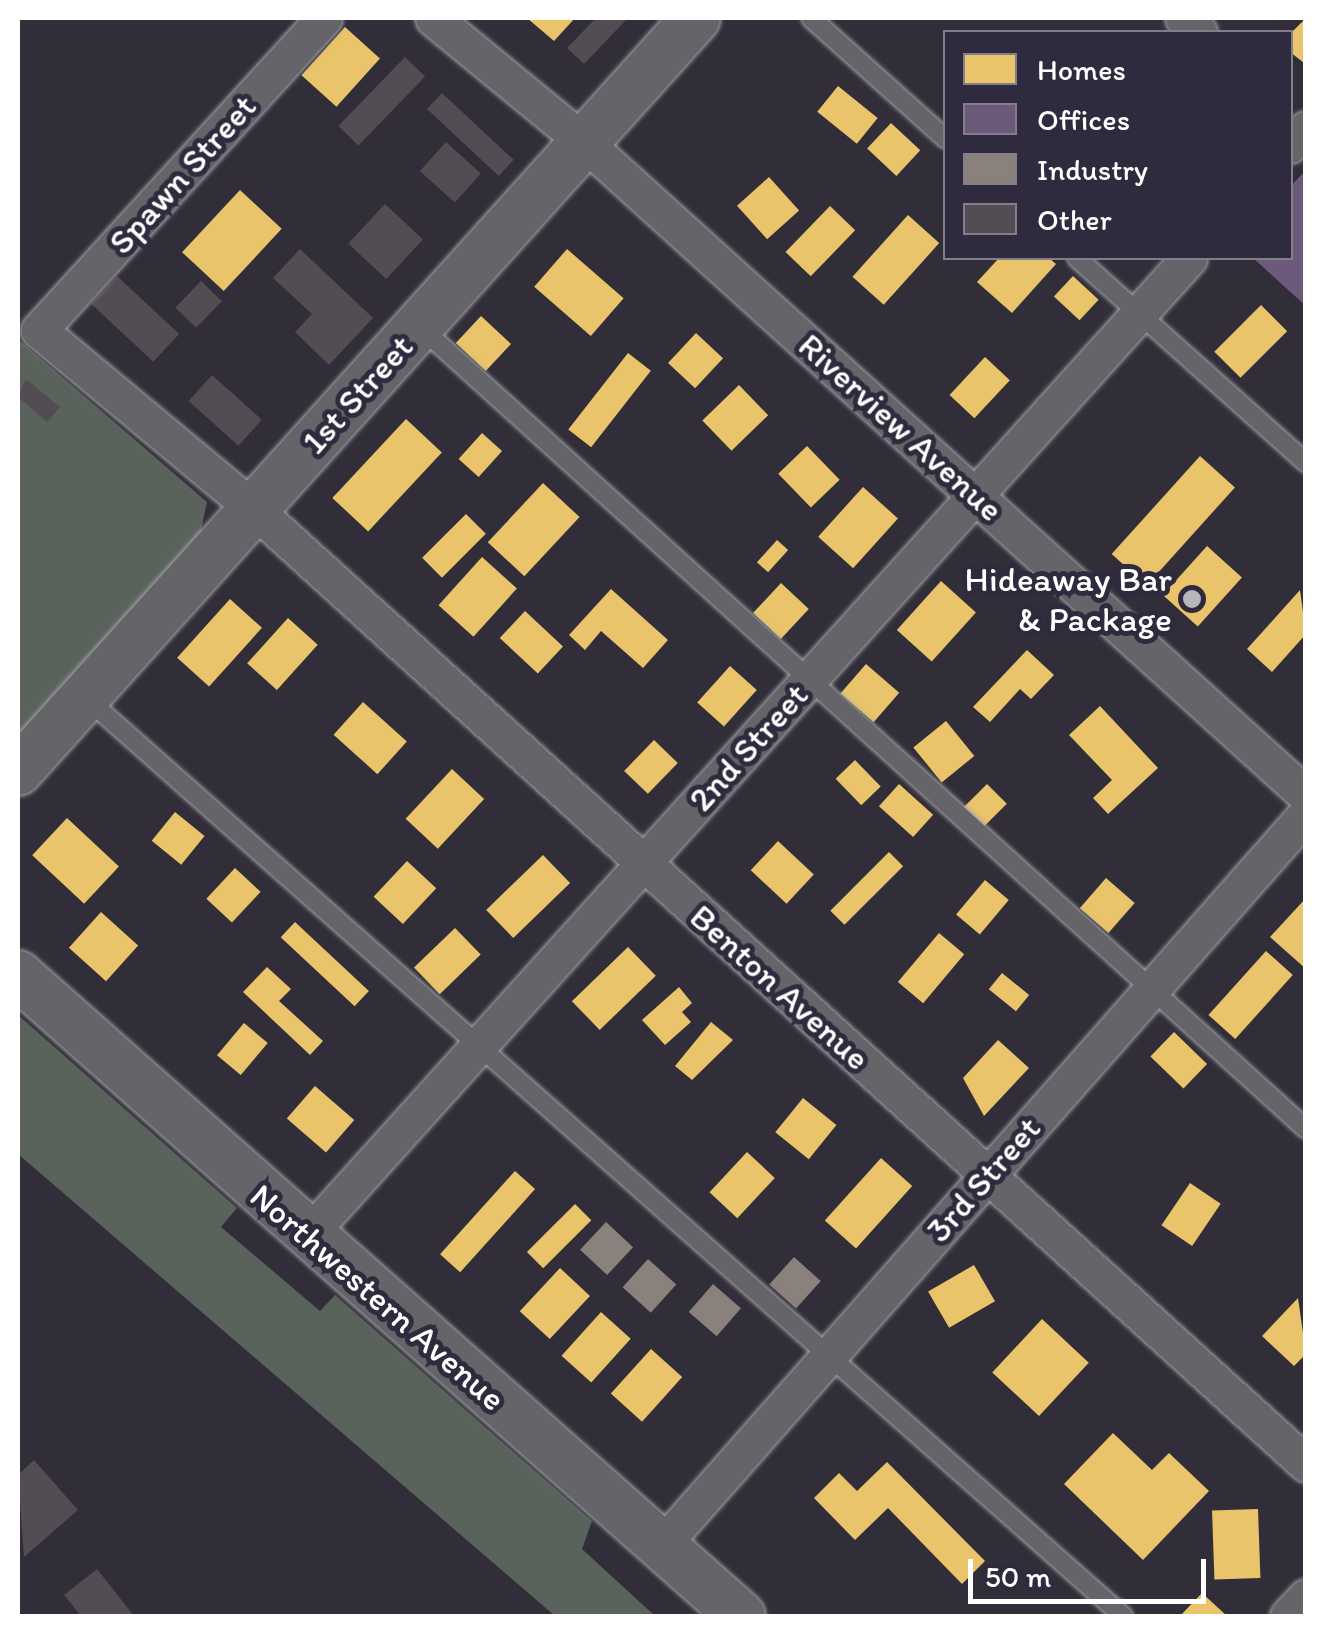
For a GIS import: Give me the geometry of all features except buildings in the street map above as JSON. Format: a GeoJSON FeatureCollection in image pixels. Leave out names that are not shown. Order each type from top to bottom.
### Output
{"type":"FeatureCollection","features":[{"type":"Feature","properties":{"kind":"street","name":"Spawn Street"},"geometry":{"type":"LineString","coordinates":[[39,330],[324,18]]}},
{"type":"Feature","properties":{"kind":"street","name":"Riverview Avenue"},"geometry":{"type":"LineString","coordinates":[[434,18],[584,142],[1306,794]]}},
{"type":"Feature","properties":{"kind":"street","name":"1st Street"},"geometry":{"type":"LineString","coordinates":[[18,771],[696,18]]}},
{"type":"Feature","properties":{"kind":"street","name":"2nd Street"},"geometry":{"type":"LineString","coordinates":[[306,1236],[1187,260]]}},
{"type":"Feature","properties":{"kind":"street","name":"Benton Avenue"},"geometry":{"type":"LineString","coordinates":[[39,330],[254,509],[1306,1464]]}},
{"type":"Feature","properties":{"kind":"street","name":"3rd Street"},"geometry":{"type":"LineString","coordinates":[[662,1545],[832,1357],[986,1174],[1306,814]]}},
{"type":"Feature","properties":{"kind":"street","name":"Northwestern Avenue"},"geometry":{"type":"LineString","coordinates":[[18,975],[306,1236],[741,1616]]}},
{"type":"Feature","properties":{"kind":"street"},"geometry":{"type":"LineString","coordinates":[[1288,1616],[1306,1597]]}},
{"type":"Feature","properties":{"kind":"lane"},"geometry":{"type":"LineString","coordinates":[[811,18],[943,136]]}},
{"type":"Feature","properties":{"kind":"lane"},"geometry":{"type":"LineString","coordinates":[[1079,260],[1306,463]]}},
{"type":"Feature","properties":{"kind":"lane"},"geometry":{"type":"LineString","coordinates":[[419,326],[811,677],[1147,992],[1306,1129]]}},
{"type":"Feature","properties":{"kind":"lane"},"geometry":{"type":"LineString","coordinates":[[84,697],[482,1042],[1123,1616]]}},
{"type":"Feature","properties":{"kind":"shaded area"},"geometry":{"type":"Polygon","coordinates":[[[18,339],[207,502],[199,540],[18,739],[18,339]]]}},
{"type":"Feature","properties":{"kind":"shaded area"},"geometry":{"type":"Polygon","coordinates":[[[18,1015],[237,1208],[221,1227],[320,1311],[335,1295],[592,1521],[582,1549],[655,1616],[555,1616],[18,1154],[18,1015]]]}},
{"type":"Feature","properties":{"kind":"place","name":"Hideaway Bar & Package"},"geometry":{"type":"Point","coordinates":[1192,599]}}]}
